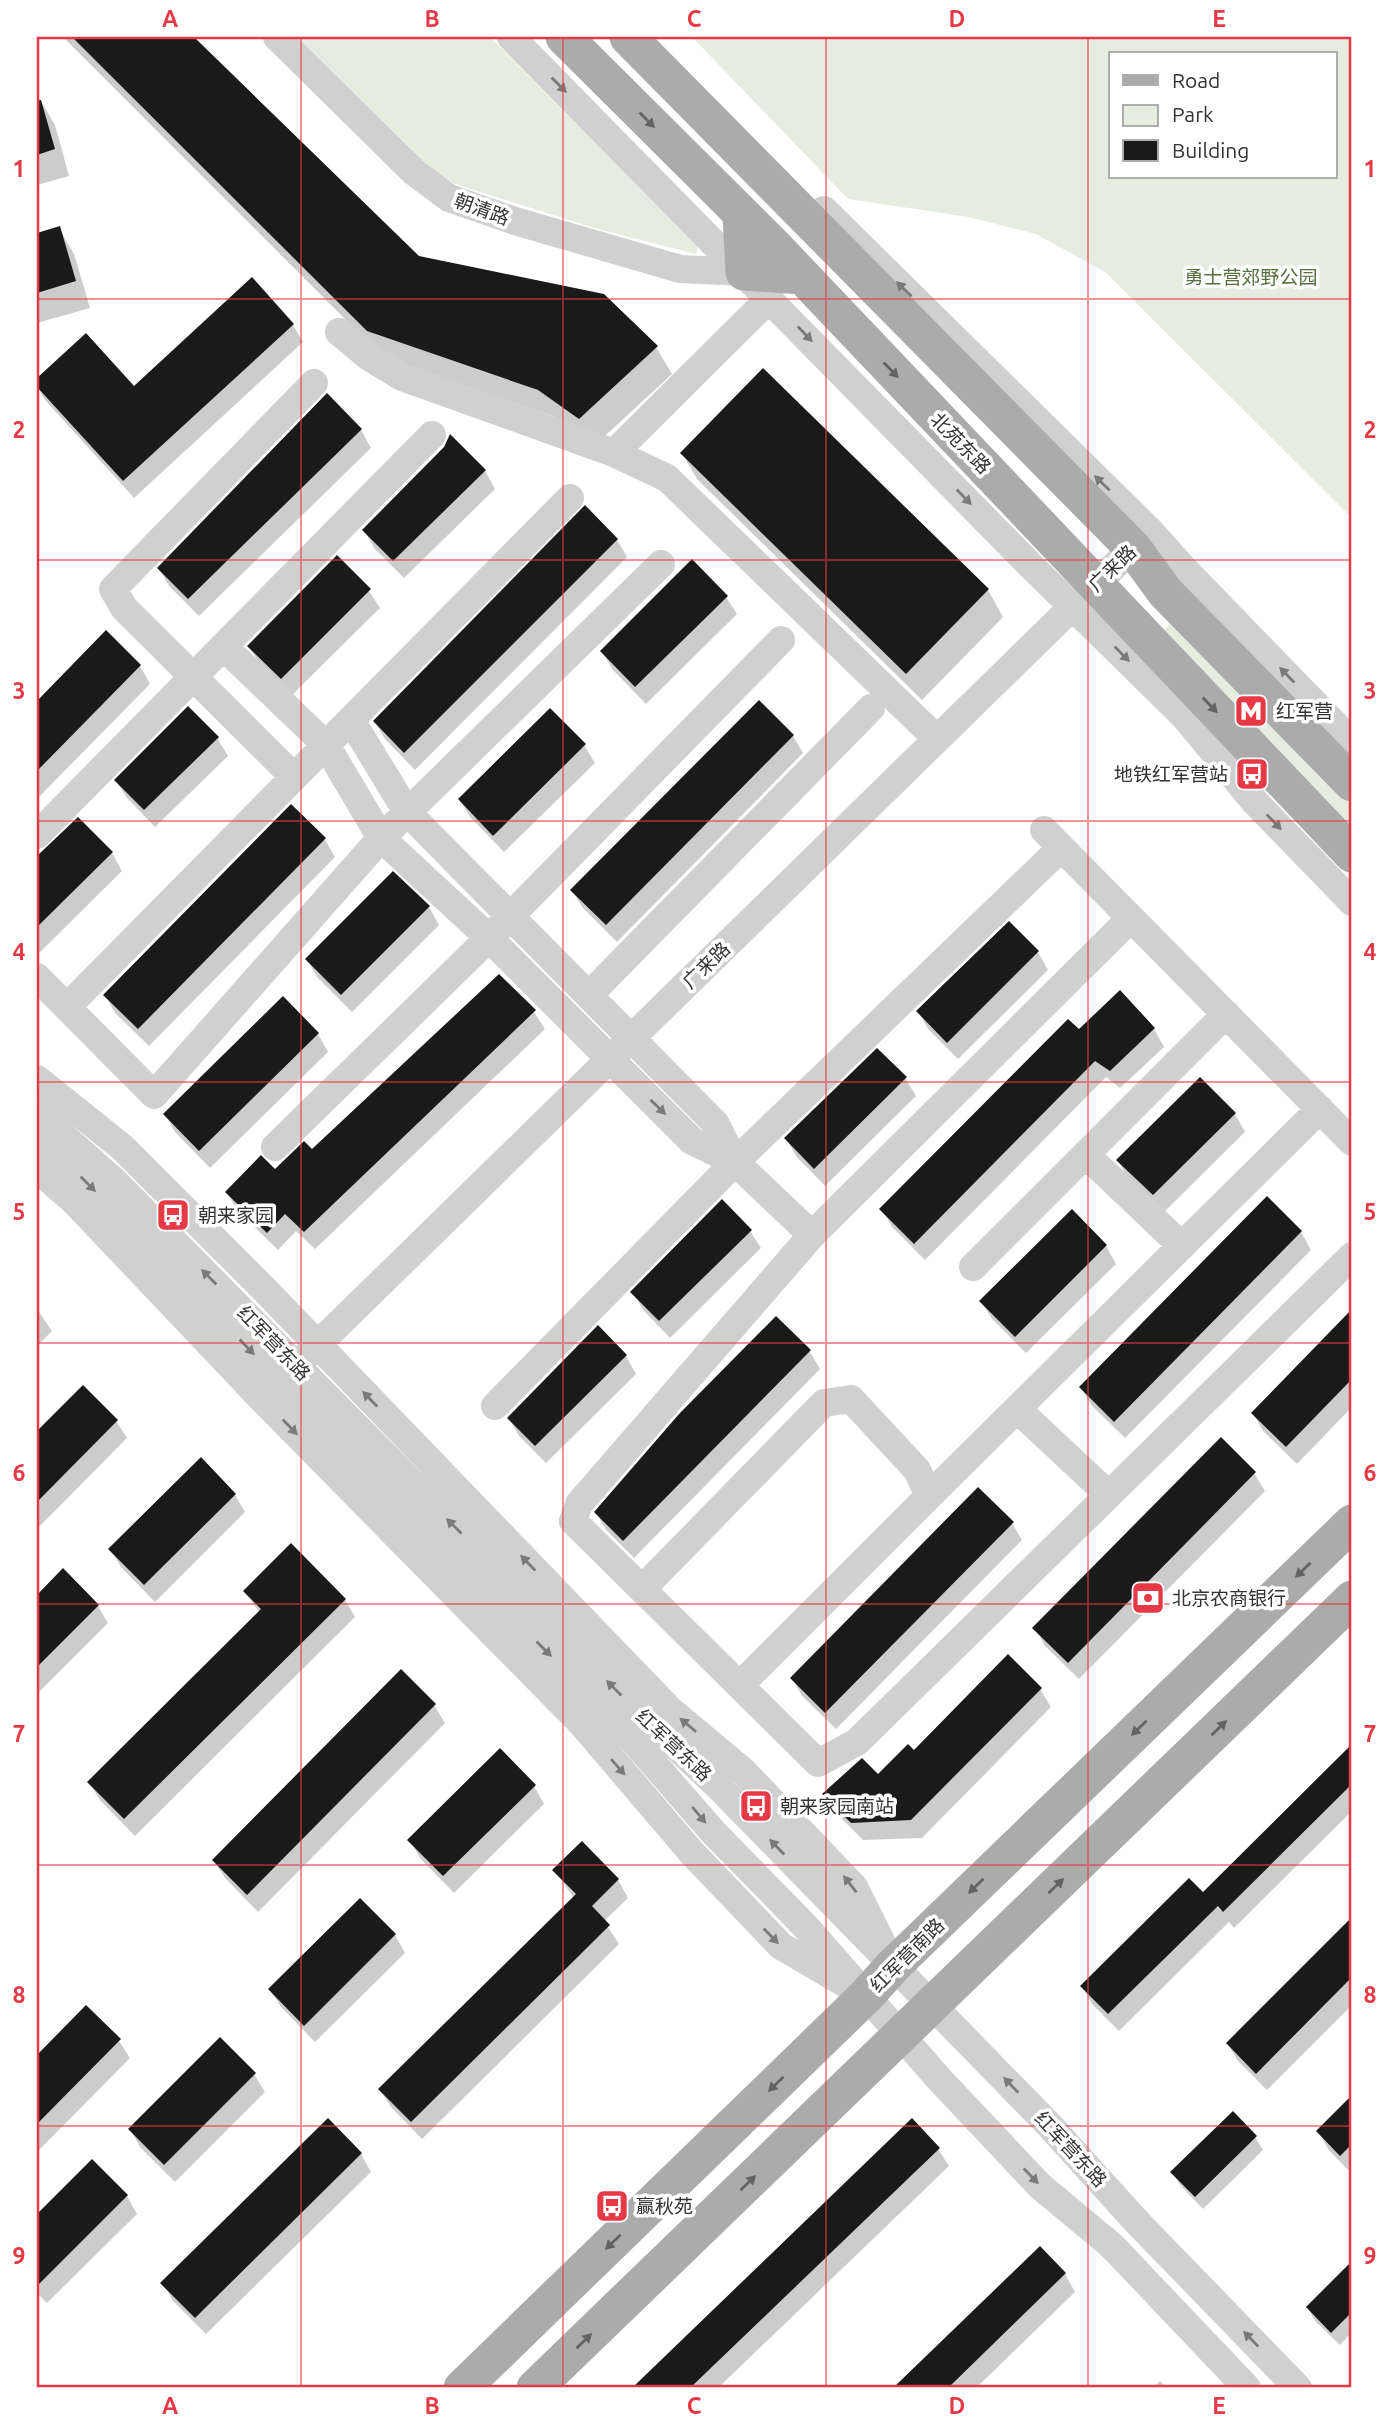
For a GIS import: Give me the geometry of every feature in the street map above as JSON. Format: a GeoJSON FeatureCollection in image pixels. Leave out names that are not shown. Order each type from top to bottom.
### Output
{"type":"FeatureCollection","features":[{"type":"Feature","properties":{"kind":"main road","name":"北苑东路"},"geometry":{"type":"LineString","coordinates":[[564,37],[802,276],[1049,535],[1084,595],[1145,636],[1352,854]]}},
{"type":"Feature","properties":{"kind":"main road"},"geometry":{"type":"LineString","coordinates":[[628,37],[1086,500],[1142,539],[1178,606],[1352,783]]}},
{"type":"Feature","properties":{"kind":"main road"},"geometry":{"type":"LineString","coordinates":[[741,214],[744,272],[802,276]]}},
{"type":"Feature","properties":{"kind":"main road"},"geometry":{"type":"LineString","coordinates":[[1049,535],[1086,500]]}},
{"type":"Feature","properties":{"kind":"main road"},"geometry":{"type":"LineString","coordinates":[[1145,636],[1178,606]]}},
{"type":"Feature","properties":{"kind":"main road","name":"红军营南路"},"geometry":{"type":"LineString","coordinates":[[462,2388],[817,2044],[942,1918],[1352,1523]]}},
{"type":"Feature","properties":{"kind":"main road"},"geometry":{"type":"LineString","coordinates":[[535,2388],[1352,1599]]}},
{"type":"Feature","properties":{"kind":"main road"},"geometry":{"type":"LineString","coordinates":[[942,1918],[981,1959]]}},
{"type":"Feature","properties":{"kind":"main road"},"geometry":{"type":"LineString","coordinates":[[817,2044],[854,2081]]}},
{"type":"Feature","properties":{"kind":"street","name":"朝清路"},"geometry":{"type":"LineString","coordinates":[[277,37],[414,172],[449,198],[515,221],[680,269],[744,272]]}},
{"type":"Feature","properties":{"kind":"street"},"geometry":{"type":"LineString","coordinates":[[511,37],[770,299],[1084,595],[1254,801],[1352,902]]}},
{"type":"Feature","properties":{"kind":"street"},"geometry":{"type":"LineString","coordinates":[[652,37],[1142,539],[1185,570],[1352,742]]}},
{"type":"Feature","properties":{"kind":"street"},"geometry":{"type":"LineString","coordinates":[[614,453],[770,299]]}},
{"type":"Feature","properties":{"kind":"street"},"geometry":{"type":"LineString","coordinates":[[339,332],[369,357],[402,377],[614,453],[667,478],[937,739]]}},
{"type":"Feature","properties":{"kind":"street"},"geometry":{"type":"LineString","coordinates":[[294,777],[124,608],[113,589],[314,383]]}},
{"type":"Feature","properties":{"kind":"street"},"geometry":{"type":"LineString","coordinates":[[37,835],[432,435]]}},
{"type":"Feature","properties":{"kind":"street"},"geometry":{"type":"LineString","coordinates":[[67,1007],[570,498]]}},
{"type":"Feature","properties":{"kind":"street","name":"广来路"},"geometry":{"type":"LineString","coordinates":[[279,1382],[1142,539]]}},
{"type":"Feature","properties":{"kind":"street"},"geometry":{"type":"LineString","coordinates":[[37,977],[154,1095],[382,838],[662,564]]}},
{"type":"Feature","properties":{"kind":"street"},"geometry":{"type":"LineString","coordinates":[[275,1147],[489,938],[780,640]]}},
{"type":"Feature","properties":{"kind":"street"},"geometry":{"type":"LineString","coordinates":[[224,647],[326,745],[382,838],[489,938],[692,1140],[735,1162],[812,1235]]}},
{"type":"Feature","properties":{"kind":"street"},"geometry":{"type":"LineString","coordinates":[[589,995],[871,708]]}},
{"type":"Feature","properties":{"kind":"street"},"geometry":{"type":"LineString","coordinates":[[351,720],[407,812],[715,1123],[735,1162]]}},
{"type":"Feature","properties":{"kind":"street"},"geometry":{"type":"LineString","coordinates":[[495,1406],[1053,839],[1352,1142]]}},
{"type":"Feature","properties":{"kind":"street"},"geometry":{"type":"LineString","coordinates":[[1131,918],[812,1235],[579,1504],[573,1521],[818,1763],[857,1742],[1352,1256]]}},
{"type":"Feature","properties":{"kind":"street"},"geometry":{"type":"LineString","coordinates":[[973,1267],[1226,1014]]}},
{"type":"Feature","properties":{"kind":"street"},"geometry":{"type":"LineString","coordinates":[[37,1079],[123,1148],[670,1710],[744,1772],[854,1887],[893,1966]]}},
{"type":"Feature","properties":{"kind":"street"},"geometry":{"type":"LineString","coordinates":[[740,1685],[1320,1109]]}},
{"type":"Feature","properties":{"kind":"street","name":"红军营东路"},"geometry":{"type":"LineString","coordinates":[[37,1113],[114,1181],[279,1382]]}},
{"type":"Feature","properties":{"kind":"street","name":"红军营东路"},"geometry":{"type":"LineString","coordinates":[[37,1139],[86,1182],[279,1382],[718,1786],[933,2005],[1298,2388]]}},
{"type":"Feature","properties":{"kind":"street"},"geometry":{"type":"LineString","coordinates":[[1086,1155],[1182,1246]]}},
{"type":"Feature","properties":{"kind":"street"},"geometry":{"type":"LineString","coordinates":[[37,1169],[279,1382],[583,1725],[692,1853],[781,1946],[866,1996],[1040,2186],[1112,2246],[1247,2388]]}},
{"type":"Feature","properties":{"kind":"street"},"geometry":{"type":"LineString","coordinates":[[642,1589],[824,1403],[851,1399],[918,1470],[929,1496]]}},
{"type":"Feature","properties":{"kind":"street"},"geometry":{"type":"LineString","coordinates":[[1017,1409],[1108,1495]]}},
{"type":"Feature","properties":{"kind":"green space"},"geometry":{"type":"Polygon","coordinates":[[[296,37],[490,37],[698,246],[696,254],[594,228],[455,184],[414,156],[296,37]]]}},
{"type":"Feature","properties":{"kind":"green space","name":"勇士营郊野公园"},"geometry":{"type":"Polygon","coordinates":[[[692,37],[1352,37],[1352,518],[1105,272],[1036,234],[969,217],[848,199],[692,37]]]}},
{"type":"Feature","properties":{"kind":"green space"},"geometry":{"type":"Polygon","coordinates":[[[1172,622],[1352,797],[1352,833],[1163,631],[1172,622]]]}},
{"type":"Feature","properties":{"kind":"building"},"geometry":{"type":"Polygon","coordinates":[[[72,37],[194,37],[419,256],[604,294],[658,346],[579,419],[538,390],[367,331],[72,37]]]}},
{"type":"Feature","properties":{"kind":"building"},"geometry":{"type":"Polygon","coordinates":[[[41,100],[55,149],[37,155],[37,101],[41,100]]]}},
{"type":"Feature","properties":{"kind":"building"},"geometry":{"type":"Polygon","coordinates":[[[60,226],[76,281],[37,293],[37,233],[60,226]]]}},
{"type":"Feature","properties":{"kind":"building"},"geometry":{"type":"Polygon","coordinates":[[[252,277],[294,324],[123,481],[37,387],[37,378],[86,333],[134,386],[252,277]]]}},
{"type":"Feature","properties":{"kind":"building"},"geometry":{"type":"Polygon","coordinates":[[[763,368],[989,589],[906,674],[680,453],[763,368]]]}},
{"type":"Feature","properties":{"kind":"building"},"geometry":{"type":"Polygon","coordinates":[[[327,393],[362,429],[188,599],[157,568],[327,393]]]}},
{"type":"Feature","properties":{"kind":"building"},"geometry":{"type":"Polygon","coordinates":[[[450,434],[486,470],[393,561],[362,530],[444,447],[450,434]]]}},
{"type":"Feature","properties":{"kind":"building"},"geometry":{"type":"Polygon","coordinates":[[[585,505],[618,539],[404,753],[373,721],[585,505]]]}},
{"type":"Feature","properties":{"kind":"building"},"geometry":{"type":"Polygon","coordinates":[[[337,555],[371,589],[281,679],[247,646],[337,555]]]}},
{"type":"Feature","properties":{"kind":"building"},"geometry":{"type":"Polygon","coordinates":[[[692,559],[728,596],[635,687],[600,651],[692,559]]]}},
{"type":"Feature","properties":{"kind":"building"},"geometry":{"type":"Polygon","coordinates":[[[106,630],[141,665],[37,771],[37,701],[106,630]]]}},
{"type":"Feature","properties":{"kind":"building"},"geometry":{"type":"Polygon","coordinates":[[[759,700],[794,735],[606,925],[570,890],[759,700]]]}},
{"type":"Feature","properties":{"kind":"building"},"geometry":{"type":"Polygon","coordinates":[[[188,706],[219,737],[144,810],[114,780],[188,706]]]}},
{"type":"Feature","properties":{"kind":"building"},"geometry":{"type":"Polygon","coordinates":[[[550,708],[586,744],[493,836],[458,799],[550,708]]]}},
{"type":"Feature","properties":{"kind":"building"},"geometry":{"type":"Polygon","coordinates":[[[291,804],[326,838],[138,1029],[103,995],[291,804]]]}},
{"type":"Feature","properties":{"kind":"building"},"geometry":{"type":"Polygon","coordinates":[[[78,817],[113,852],[37,927],[37,856],[78,817]]]}},
{"type":"Feature","properties":{"kind":"building"},"geometry":{"type":"Polygon","coordinates":[[[393,871],[430,906],[341,995],[305,959],[393,871]]]}},
{"type":"Feature","properties":{"kind":"building"},"geometry":{"type":"Polygon","coordinates":[[[1009,921],[1039,951],[947,1043],[916,1011],[1009,921]]]}},
{"type":"Feature","properties":{"kind":"building"},"geometry":{"type":"Polygon","coordinates":[[[499,974],[536,1010],[304,1232],[285,1214],[267,1233],[225,1192],[261,1155],[275,1169],[304,1141],[312,1149],[499,974]]]}},
{"type":"Feature","properties":{"kind":"building"},"geometry":{"type":"Polygon","coordinates":[[[1120,990],[1155,1028],[1110,1071],[1095,1061],[914,1244],[879,1209],[1068,1019],[1079,1029],[1120,990]]]}},
{"type":"Feature","properties":{"kind":"building"},"geometry":{"type":"Polygon","coordinates":[[[283,996],[319,1033],[199,1151],[163,1114],[283,996]]]}},
{"type":"Feature","properties":{"kind":"building"},"geometry":{"type":"Polygon","coordinates":[[[877,1048],[907,1077],[814,1169],[784,1138],[877,1048]]]}},
{"type":"Feature","properties":{"kind":"building"},"geometry":{"type":"Polygon","coordinates":[[[1200,1077],[1236,1113],[1153,1195],[1116,1160],[1200,1077]]]}},
{"type":"Feature","properties":{"kind":"building"},"geometry":{"type":"Polygon","coordinates":[[[1267,1196],[1302,1231],[1114,1422],[1079,1387],[1267,1196]]]}},
{"type":"Feature","properties":{"kind":"building"},"geometry":{"type":"Polygon","coordinates":[[[722,1199],[752,1230],[659,1321],[630,1292],[722,1199]]]}},
{"type":"Feature","properties":{"kind":"building"},"geometry":{"type":"Polygon","coordinates":[[[1072,1209],[1107,1245],[1015,1337],[979,1301],[1072,1209]]]}},
{"type":"Feature","properties":{"kind":"building"},"geometry":{"type":"Polygon","coordinates":[[[1352,1309],[1352,1379],[1286,1447],[1251,1413],[1352,1309]]]}},
{"type":"Feature","properties":{"kind":"building"},"geometry":{"type":"Polygon","coordinates":[[[776,1316],[811,1350],[623,1541],[594,1512],[679,1414],[776,1316]]]}},
{"type":"Feature","properties":{"kind":"building"},"geometry":{"type":"Polygon","coordinates":[[[598,1325],[627,1355],[535,1446],[507,1418],[598,1325]]]}},
{"type":"Feature","properties":{"kind":"building"},"geometry":{"type":"Polygon","coordinates":[[[83,1385],[118,1420],[37,1502],[37,1431],[83,1385]]]}},
{"type":"Feature","properties":{"kind":"building"},"geometry":{"type":"Polygon","coordinates":[[[1221,1437],[1256,1472],[1068,1663],[1032,1628],[1221,1437]]]}},
{"type":"Feature","properties":{"kind":"building"},"geometry":{"type":"Polygon","coordinates":[[[201,1457],[236,1494],[144,1585],[108,1549],[201,1457]]]}},
{"type":"Feature","properties":{"kind":"building"},"geometry":{"type":"Polygon","coordinates":[[[978,1487],[1014,1522],[825,1713],[790,1678],[978,1487]]]}},
{"type":"Feature","properties":{"kind":"building"},"geometry":{"type":"Polygon","coordinates":[[[291,1543],[346,1599],[124,1819],[87,1782],[261,1609],[243,1591],[291,1543]]]}},
{"type":"Feature","properties":{"kind":"building"},"geometry":{"type":"Polygon","coordinates":[[[63,1568],[99,1605],[37,1667],[37,1595],[63,1568]]]}},
{"type":"Feature","properties":{"kind":"building"},"geometry":{"type":"Polygon","coordinates":[[[1008,1654],[1042,1688],[911,1820],[851,1823],[822,1794],[862,1758],[878,1774],[908,1744],[914,1750],[1008,1654]]]}},
{"type":"Feature","properties":{"kind":"building"},"geometry":{"type":"Polygon","coordinates":[[[401,1669],[436,1704],[247,1895],[212,1860],[401,1669]]]}},
{"type":"Feature","properties":{"kind":"building"},"geometry":{"type":"Polygon","coordinates":[[[1352,1744],[1352,1784],[1223,1912],[1218,1906],[1108,2014],[1080,1986],[1189,1878],[1203,1892],[1352,1744]]]}},
{"type":"Feature","properties":{"kind":"building"},"geometry":{"type":"Polygon","coordinates":[[[500,1748],[536,1785],[443,1876],[407,1840],[500,1748]]]}},
{"type":"Feature","properties":{"kind":"building"},"geometry":{"type":"Polygon","coordinates":[[[582,1841],[619,1879],[592,1906],[610,1925],[411,2122],[378,2089],[576,1894],[552,1870],[582,1841]]]}},
{"type":"Feature","properties":{"kind":"building"},"geometry":{"type":"Polygon","coordinates":[[[360,1898],[396,1934],[304,2026],[268,1989],[360,1898]]]}},
{"type":"Feature","properties":{"kind":"building"},"geometry":{"type":"Polygon","coordinates":[[[1352,1917],[1352,1977],[1256,2074],[1226,2043],[1352,1917]]]}},
{"type":"Feature","properties":{"kind":"building"},"geometry":{"type":"Polygon","coordinates":[[[86,2005],[121,2039],[37,2124],[37,2055],[86,2005]]]}},
{"type":"Feature","properties":{"kind":"building"},"geometry":{"type":"Polygon","coordinates":[[[220,2037],[256,2073],[164,2165],[128,2129],[220,2037]]]}},
{"type":"Feature","properties":{"kind":"building"},"geometry":{"type":"Polygon","coordinates":[[[1352,2095],[1352,2144],[1340,2156],[1316,2131],[1352,2095]]]}},
{"type":"Feature","properties":{"kind":"building"},"geometry":{"type":"Polygon","coordinates":[[[1233,2111],[1257,2136],[1195,2197],[1170,2172],[1233,2111]]]}},
{"type":"Feature","properties":{"kind":"building"},"geometry":{"type":"Polygon","coordinates":[[[328,2118],[362,2153],[195,2318],[160,2283],[328,2118]]]}},
{"type":"Feature","properties":{"kind":"building"},"geometry":{"type":"Polygon","coordinates":[[[912,2118],[940,2148],[690,2388],[632,2388],[912,2118]]]}},
{"type":"Feature","properties":{"kind":"building"},"geometry":{"type":"Polygon","coordinates":[[[92,2159],[128,2195],[37,2286],[37,2214],[92,2159]]]}},
{"type":"Feature","properties":{"kind":"building"},"geometry":{"type":"Polygon","coordinates":[[[1040,2246],[1066,2273],[948,2388],[893,2388],[1040,2246]]]}},
{"type":"Feature","properties":{"kind":"building"},"geometry":{"type":"Polygon","coordinates":[[[1352,2261],[1352,2312],[1331,2333],[1306,2307],[1352,2261]]]}},
{"type":"Feature","properties":{"kind":"place","name":"红军营"},"geometry":{"type":"Point","coordinates":[1251,711]}},
{"type":"Feature","properties":{"kind":"place","name":"地铁红军营站"},"geometry":{"type":"Point","coordinates":[1252,774]}},
{"type":"Feature","properties":{"kind":"place","name":"朝来家园"},"geometry":{"type":"Point","coordinates":[173,1215]}},
{"type":"Feature","properties":{"kind":"place","name":"北京农商银行"},"geometry":{"type":"Point","coordinates":[1148,1598]}},
{"type":"Feature","properties":{"kind":"place","name":"朝来家园南站"},"geometry":{"type":"Point","coordinates":[756,1806]}},
{"type":"Feature","properties":{"kind":"place","name":"赢秋苑"},"geometry":{"type":"Point","coordinates":[612,2206]}}]}
